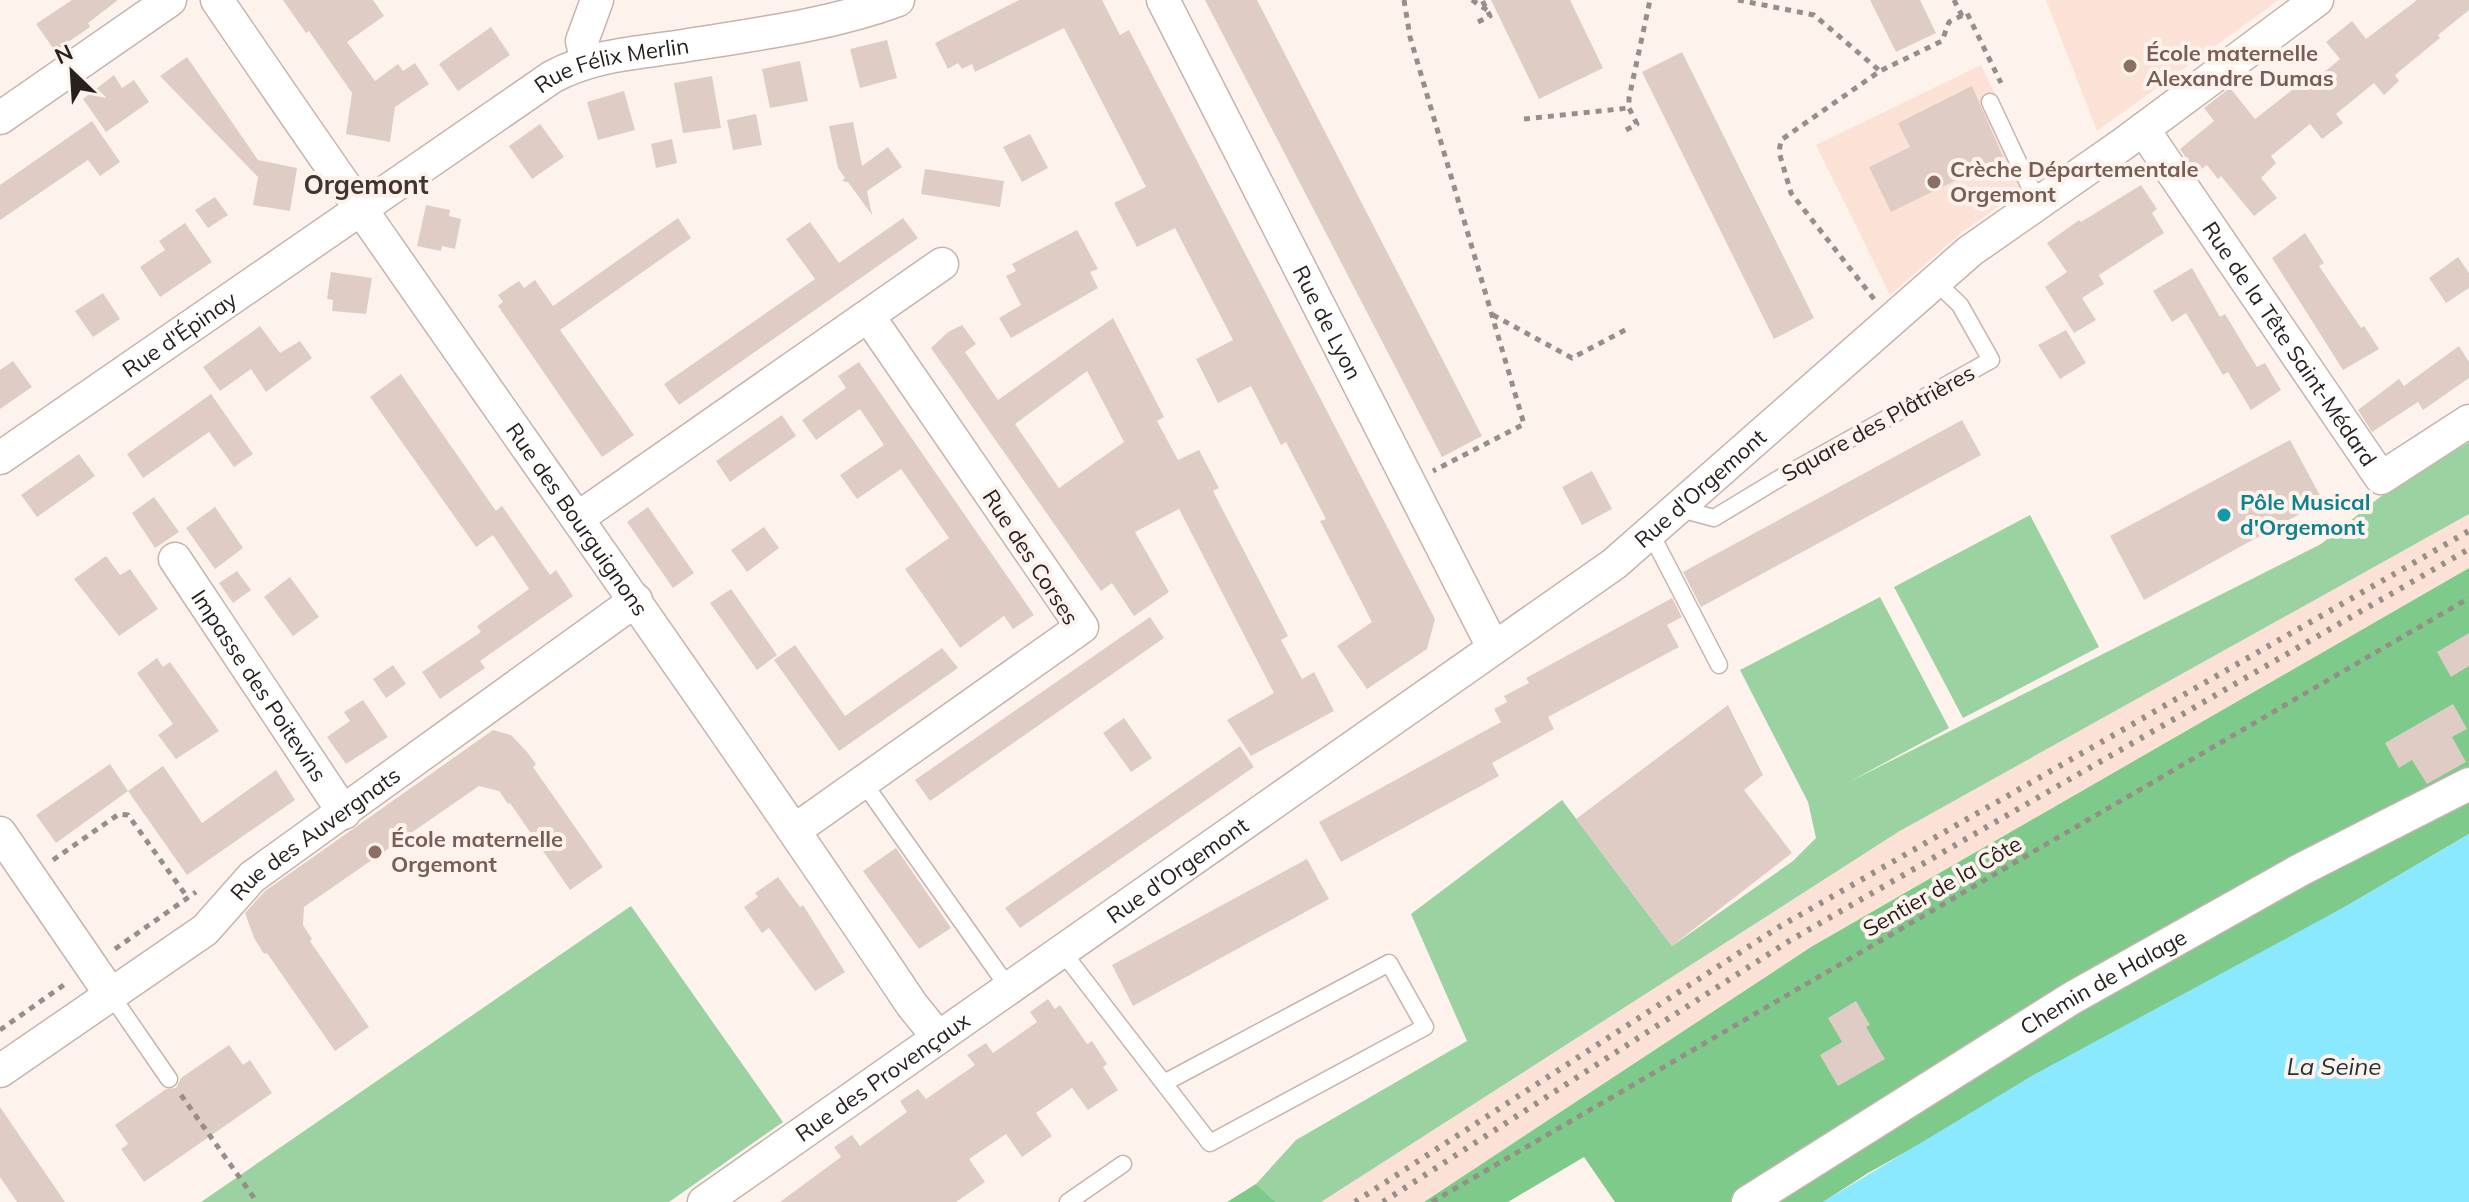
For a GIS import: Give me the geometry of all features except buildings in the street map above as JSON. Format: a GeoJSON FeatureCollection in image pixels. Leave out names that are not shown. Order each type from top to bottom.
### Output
{"type":"FeatureCollection","features":[{"type":"Feature","properties":{"kind":"street"},"geometry":{"type":"LineString","coordinates":[[0,118],[170,0]]}},
{"type":"Feature","properties":{"kind":"street","name":"Rue des Bourguignons"},"geometry":{"type":"LineString","coordinates":[[217,0],[359,209],[636,600],[912,1005],[938,1037]]}},
{"type":"Feature","properties":{"kind":"street"},"geometry":{"type":"LineString","coordinates":[[587,61],[582,41],[597,0]]}},
{"type":"Feature","properties":{"kind":"street","name":"Rue Félix Merlin"},"geometry":{"type":"LineString","coordinates":[[359,209],[552,77],[587,61],[804,25],[898,0]]}},
{"type":"Feature","properties":{"kind":"street","name":"Rue de Lyon"},"geometry":{"type":"LineString","coordinates":[[1163,0],[1493,647]]}},
{"type":"Feature","properties":{"kind":"street","name":"Rue d'Orgemont"},"geometry":{"type":"LineString","coordinates":[[1061,950],[1614,564],[1970,251],[2143,129],[2317,0]]}},
{"type":"Feature","properties":{"kind":"street","name":"Rue de la Tête Saint-Médard"},"geometry":{"type":"LineString","coordinates":[[2143,129],[2381,478],[2469,421]]}},
{"type":"Feature","properties":{"kind":"street","name":"Rue d'Épinay"},"geometry":{"type":"LineString","coordinates":[[0,458],[359,209]]}},
{"type":"Feature","properties":{"kind":"street"},"geometry":{"type":"LineString","coordinates":[[578,518],[942,264]]}},
{"type":"Feature","properties":{"kind":"street","name":"Rue des Corses"},"geometry":{"type":"LineString","coordinates":[[795,830],[1082,627],[869,317]]}},
{"type":"Feature","properties":{"kind":"street","name":"Impasse des Poitevins"},"geometry":{"type":"LineString","coordinates":[[175,559],[344,813]]}},
{"type":"Feature","properties":{"kind":"street","name":"Rue des Auvergnats"},"geometry":{"type":"LineString","coordinates":[[0,1071],[205,930],[252,877],[636,600]]}},
{"type":"Feature","properties":{"kind":"street","name":"Chemin de Halage"},"geometry":{"type":"LineString","coordinates":[[1748,1202],[2072,998],[2300,870],[2469,784]]}},
{"type":"Feature","properties":{"kind":"street"},"geometry":{"type":"LineString","coordinates":[[0,833],[111,995]]}},
{"type":"Feature","properties":{"kind":"street","name":"Rue des Provençaux"},"geometry":{"type":"LineString","coordinates":[[704,1202],[1061,950]]}},
{"type":"Feature","properties":{"kind":"lane"},"geometry":{"type":"LineString","coordinates":[[1990,102],[2029,185],[2042,200]]}},
{"type":"Feature","properties":{"kind":"lane","name":"Square des Plâtrières"},"geometry":{"type":"LineString","coordinates":[[1677,508],[1714,518],[1991,360],[1960,305],[1935,281]]}},
{"type":"Feature","properties":{"kind":"lane"},"geometry":{"type":"LineString","coordinates":[[1650,532],[1719,665]]}},
{"type":"Feature","properties":{"kind":"lane"},"geometry":{"type":"LineString","coordinates":[[863,782],[1008,987]]}},
{"type":"Feature","properties":{"kind":"lane"},"geometry":{"type":"LineString","coordinates":[[1061,950],[1210,1143],[1425,1027],[1389,963],[1164,1083]]}},
{"type":"Feature","properties":{"kind":"lane"},"geometry":{"type":"LineString","coordinates":[[111,995],[169,1079]]}},
{"type":"Feature","properties":{"kind":"lane"},"geometry":{"type":"LineString","coordinates":[[1068,1202],[1123,1164]]}},
{"type":"Feature","properties":{"kind":"path"},"geometry":{"type":"LineString","coordinates":[[1404,0],[1410,37],[1524,424],[1409,483]]}},
{"type":"Feature","properties":{"kind":"path"},"geometry":{"type":"LineString","coordinates":[[1472,0],[1487,11]]}},
{"type":"Feature","properties":{"kind":"path"},"geometry":{"type":"LineString","coordinates":[[1478,22],[1490,16],[1482,0]]}},
{"type":"Feature","properties":{"kind":"path"},"geometry":{"type":"LineString","coordinates":[[1626,130],[1637,124],[1629,108],[1629,98],[1650,0]]}},
{"type":"Feature","properties":{"kind":"path"},"geometry":{"type":"LineString","coordinates":[[1738,0],[1814,15],[1880,71]]}},
{"type":"Feature","properties":{"kind":"path"},"geometry":{"type":"LineString","coordinates":[[1891,320],[1791,193],[1779,152],[1781,140],[1880,71],[1942,41],[1949,22],[1964,14],[1954,0]]}},
{"type":"Feature","properties":{"kind":"path"},"geometry":{"type":"LineString","coordinates":[[1524,119],[1629,108]]}},
{"type":"Feature","properties":{"kind":"path"},"geometry":{"type":"LineString","coordinates":[[1492,315],[1572,358],[1627,329]]}},
{"type":"Feature","properties":{"kind":"path","name":"Sentier de la Côte"},"geometry":{"type":"LineString","coordinates":[[1432,1202],[2469,598]]}},
{"type":"Feature","properties":{"kind":"path"},"geometry":{"type":"LineString","coordinates":[[30,877],[119,814],[128,815],[188,898]]}},
{"type":"Feature","properties":{"kind":"path"},"geometry":{"type":"LineString","coordinates":[[0,1030],[199,890]]}},
{"type":"Feature","properties":{"kind":"path"},"geometry":{"type":"LineString","coordinates":[[169,1079],[257,1202]]}},
{"type":"Feature","properties":{"kind":"shaded area","name":"École maternelle Alexandre Dumas"},"geometry":{"type":"Polygon","coordinates":[[[2046,0],[2279,0],[2097,131],[2046,0]]]}},
{"type":"Feature","properties":{"kind":"shaded area","name":"Crèche Départementale Orgemont"},"geometry":{"type":"Polygon","coordinates":[[[1981,65],[2037,179],[1961,233],[1890,295],[1816,145],[1981,65]]]}},
{"type":"Feature","properties":{"kind":"shaded area"},"geometry":{"type":"Polygon","coordinates":[[[2469,492],[2469,568],[1811,947],[1424,1202],[1280,1202],[1672,946],[2469,492]]]}},
{"type":"Feature","properties":{"kind":"green space"},"geometry":{"type":"Polygon","coordinates":[[[2469,442],[2469,514],[1898,832],[1321,1202],[1276,1202],[1256,1184],[1296,1140],[1467,1041],[1411,914],[1562,800],[1672,946],[1793,861],[1816,838],[1808,802],[1740,670],[1880,597],[1949,728],[1847,783],[2321,544],[2380,497],[2469,442]]]}},
{"type":"Feature","properties":{"kind":"green space"},"geometry":{"type":"Polygon","coordinates":[[[2030,515],[2099,647],[1963,718],[1894,587],[2030,515]]]}},
{"type":"Feature","properties":{"kind":"green space"},"geometry":{"type":"Polygon","coordinates":[[[2469,568],[2469,834],[2350,904],[1868,1173],[1823,1202],[1615,1202],[1584,1157],[1508,1202],[1424,1202],[1811,947],[2469,568]]]}},
{"type":"Feature","properties":{"kind":"green space"},"geometry":{"type":"Polygon","coordinates":[[[631,906],[783,1122],[669,1202],[201,1202],[631,906]]]}},
{"type":"Feature","properties":{"kind":"green space"},"geometry":{"type":"Polygon","coordinates":[[[1256,1184],[1276,1202],[1227,1202],[1256,1184]]]}},
{"type":"Feature","properties":{"kind":"water","name":"La Seine"},"geometry":{"type":"Polygon","coordinates":[[[2469,834],[2469,1202],[1823,1202],[2035,1074],[2350,904],[2469,834]]]}},
{"type":"Feature","properties":{"kind":"railway"},"geometry":{"type":"LineString","coordinates":[[1355,1202],[1779,927],[2469,531]]}},
{"type":"Feature","properties":{"kind":"railway"},"geometry":{"type":"LineString","coordinates":[[1383,1202],[1789,941],[2469,549]]}},
{"type":"Feature","properties":{"kind":"place","name":"École maternelle Alexandre Dumas"},"geometry":{"type":"Point","coordinates":[2130,66]}},
{"type":"Feature","properties":{"kind":"place","name":"Crèche Départementale Orgemont"},"geometry":{"type":"Point","coordinates":[1934,182]}},
{"type":"Feature","properties":{"kind":"place","name":"Pôle Musical d'Orgemont"},"geometry":{"type":"Point","coordinates":[2224,515]}},
{"type":"Feature","properties":{"kind":"place","name":"École maternelle Orgemont"},"geometry":{"type":"Point","coordinates":[375,852]}},
{"type":"Feature","properties":{"kind":"district","name":"Orgemont"},"geometry":{"type":"Point","coordinates":[366,185]}}]}
